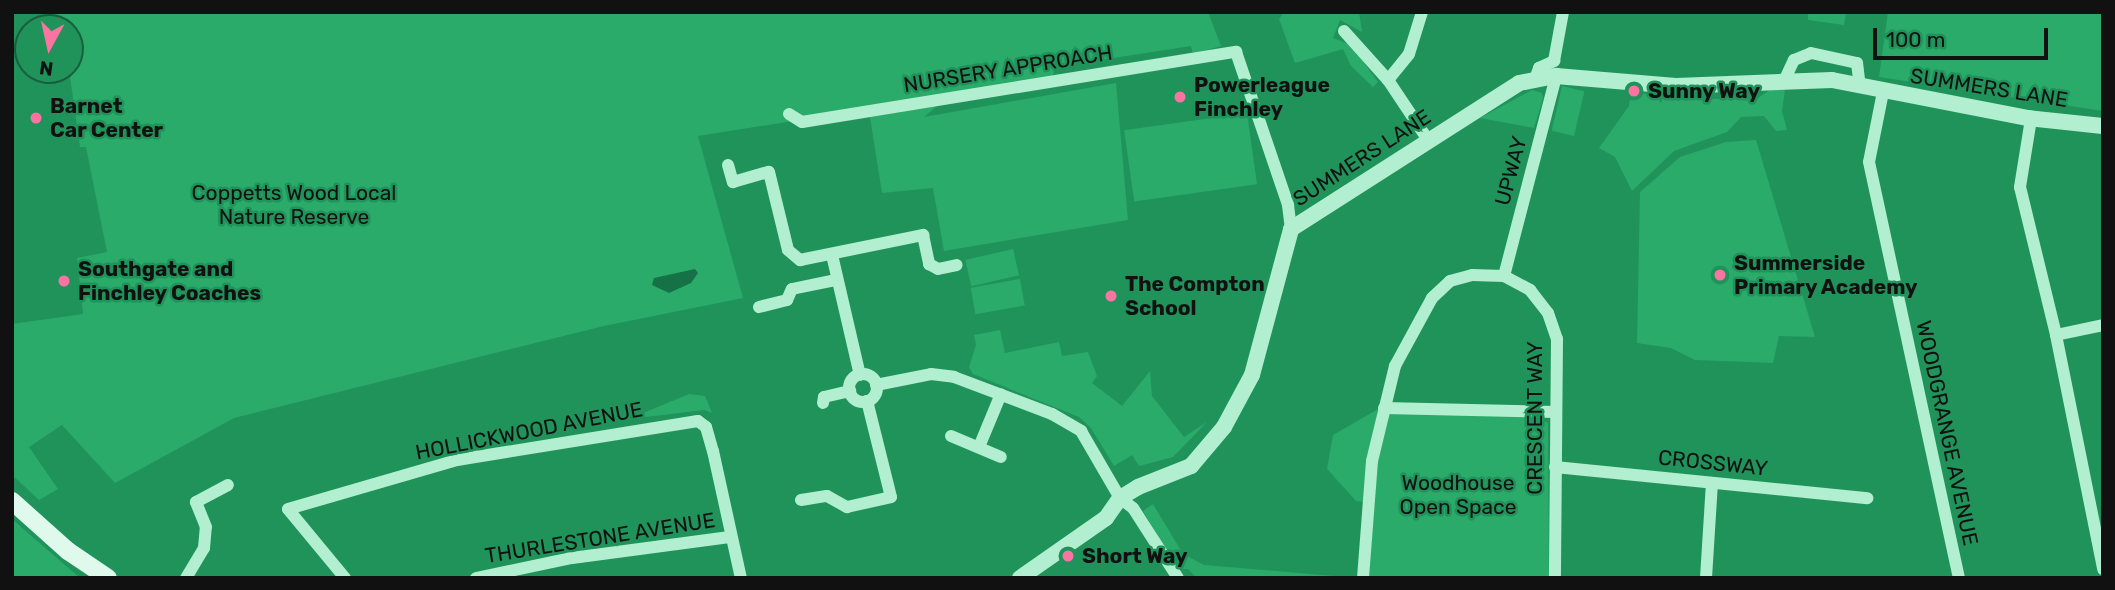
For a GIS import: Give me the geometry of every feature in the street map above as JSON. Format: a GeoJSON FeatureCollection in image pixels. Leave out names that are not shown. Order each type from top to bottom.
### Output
{"type":"FeatureCollection","features":[{"type":"Feature","properties":{"kind":"main road"},"geometry":{"type":"LineString","coordinates":[[12,501],[68,551],[108,578]]}},
{"type":"Feature","properties":{"kind":"street"},"geometry":{"type":"LineString","coordinates":[[1388,80],[1409,54],[1422,12]]}},
{"type":"Feature","properties":{"kind":"street","name":"SUMMERS LANE"},"geometry":{"type":"LineString","coordinates":[[1535,79],[1539,68],[1553,61],[1563,12]]}},
{"type":"Feature","properties":{"kind":"street"},"geometry":{"type":"LineString","coordinates":[[1344,31],[1388,80],[1428,140]]}},
{"type":"Feature","properties":{"kind":"street","name":"NURSERY APPROACH"},"geometry":{"type":"LineString","coordinates":[[789,114],[802,122],[1236,52],[1288,205],[1291,229]]}},
{"type":"Feature","properties":{"kind":"street"},"geometry":{"type":"LineString","coordinates":[[1785,79],[1794,60],[1821,55],[1857,63],[1860,86]]}},
{"type":"Feature","properties":{"kind":"street","name":"SUMMERS LANE"},"geometry":{"type":"LineString","coordinates":[[1020,578],[1106,518],[1121,498],[1191,466],[1240,405],[1252,375],[1291,229],[1519,83],[1556,76],[1676,86],[1785,79],[1860,86],[2031,119],[2103,126]]}},
{"type":"Feature","properties":{"kind":"street","name":"UPWAY"},"geometry":{"type":"LineString","coordinates":[[1504,275],[1556,76]]}},
{"type":"Feature","properties":{"kind":"street","name":"WOODGRANGE AVENUE"},"geometry":{"type":"LineString","coordinates":[[1883,92],[1869,162],[1959,578]]}},
{"type":"Feature","properties":{"kind":"street"},"geometry":{"type":"LineString","coordinates":[[2031,119],[2020,187],[2056,335],[2099,536],[2103,569]]}},
{"type":"Feature","properties":{"kind":"street"},"geometry":{"type":"LineString","coordinates":[[728,165],[733,182],[769,173],[793,255],[800,260],[923,234],[929,264],[938,269],[957,265]]}},
{"type":"Feature","properties":{"kind":"street"},"geometry":{"type":"LineString","coordinates":[[832,255],[835,280],[860,375]]}},
{"type":"Feature","properties":{"kind":"street"},"geometry":{"type":"LineString","coordinates":[[1363,578],[1372,461],[1384,408],[1409,336],[1432,298],[1450,281],[1472,275],[1504,275]]}},
{"type":"Feature","properties":{"kind":"street","name":"CRESCENT WAY"},"geometry":{"type":"LineString","coordinates":[[1504,275],[1530,290],[1548,313],[1556,340],[1555,578]]}},
{"type":"Feature","properties":{"kind":"street"},"geometry":{"type":"LineString","coordinates":[[759,307],[787,300],[792,289],[835,280]]}},
{"type":"Feature","properties":{"kind":"street"},"geometry":{"type":"LineString","coordinates":[[2056,335],[2103,325]]}},
{"type":"Feature","properties":{"kind":"street"},"geometry":{"type":"LineString","coordinates":[[876,385],[931,374],[1001,394],[1081,431],[1121,498],[1133,508],[1178,578]]}},
{"type":"Feature","properties":{"kind":"street"},"geometry":{"type":"LineString","coordinates":[[860,375],[868,376],[876,385],[875,395],[867,401],[857,401],[850,391],[852,381],[860,375]]}},
{"type":"Feature","properties":{"kind":"street"},"geometry":{"type":"LineString","coordinates":[[823,402],[824,397],[850,391]]}},
{"type":"Feature","properties":{"kind":"street"},"geometry":{"type":"LineString","coordinates":[[979,447],[1001,394]]}},
{"type":"Feature","properties":{"kind":"street"},"geometry":{"type":"LineString","coordinates":[[802,500],[827,496],[847,507],[891,497],[867,401]]}},
{"type":"Feature","properties":{"kind":"street"},"geometry":{"type":"LineString","coordinates":[[1384,408],[1555,412]]}},
{"type":"Feature","properties":{"kind":"street","name":"HOLLICKWOOD AVENUE"},"geometry":{"type":"LineString","coordinates":[[345,578],[288,509],[457,460],[698,421],[706,427],[713,451],[730,537]]}},
{"type":"Feature","properties":{"kind":"street"},"geometry":{"type":"LineString","coordinates":[[951,436],[1001,457]]}},
{"type":"Feature","properties":{"kind":"street","name":"CROSSWAY"},"geometry":{"type":"LineString","coordinates":[[1555,467],[1867,498]]}},
{"type":"Feature","properties":{"kind":"street"},"geometry":{"type":"LineString","coordinates":[[1706,578],[1712,483]]}},
{"type":"Feature","properties":{"kind":"street"},"geometry":{"type":"LineString","coordinates":[[187,578],[204,548],[206,527],[196,502],[228,485]]}},
{"type":"Feature","properties":{"kind":"street"},"geometry":{"type":"LineString","coordinates":[[730,537],[741,578]]}},
{"type":"Feature","properties":{"kind":"street","name":"THURLESTONE AVENUE"},"geometry":{"type":"LineString","coordinates":[[476,578],[572,558],[730,537]]}},
{"type":"Feature","properties":{"kind":"green space","name":"Coppetts Wood Local Nature Reserve"},"geometry":{"type":"Polygon","coordinates":[[[1208,12],[1221,46],[1193,54],[1191,46],[1055,67],[1052,80],[698,136],[743,298],[604,326],[234,418],[115,483],[62,425],[29,447],[58,489],[39,500],[12,475],[12,324],[83,314],[77,258],[107,252],[86,147],[80,147],[71,84],[84,84],[84,14],[57,14],[1208,12]]]}},
{"type":"Feature","properties":{"kind":"green space"},"geometry":{"type":"Polygon","coordinates":[[[1284,12],[1359,12],[1362,32],[1340,20],[1333,38],[1351,45],[1378,82],[1373,87],[1351,66],[1343,49],[1295,63],[1279,19],[1284,12]]]}},
{"type":"Feature","properties":{"kind":"green space"},"geometry":{"type":"Polygon","coordinates":[[[1808,12],[1846,12],[1844,25],[1808,20],[1808,12]]]}},
{"type":"Feature","properties":{"kind":"green space"},"geometry":{"type":"Polygon","coordinates":[[[1888,12],[2103,12],[2103,111],[1879,77],[1888,12]]]}},
{"type":"Feature","properties":{"kind":"green space"},"geometry":{"type":"Polygon","coordinates":[[[1116,83],[1128,220],[944,251],[933,188],[882,193],[870,117],[938,105],[924,117],[1116,83]]]}},
{"type":"Feature","properties":{"kind":"green space"},"geometry":{"type":"Polygon","coordinates":[[[1562,86],[1584,91],[1574,136],[1552,131],[1562,86]]]}},
{"type":"Feature","properties":{"kind":"green space"},"geometry":{"type":"Polygon","coordinates":[[[1771,89],[1785,89],[1782,111],[1787,130],[1776,131],[1764,116],[1741,117],[1727,132],[1674,151],[1632,191],[1615,157],[1599,148],[1629,106],[1631,92],[1655,95],[1661,103],[1665,92],[1685,96],[1697,93],[1703,100],[1728,98],[1730,90],[1745,92],[1751,103],[1771,89]]]}},
{"type":"Feature","properties":{"kind":"green space"},"geometry":{"type":"Polygon","coordinates":[[[1532,90],[1542,93],[1543,98],[1534,128],[1480,118],[1532,90]]]}},
{"type":"Feature","properties":{"kind":"green space"},"geometry":{"type":"Polygon","coordinates":[[[1247,113],[1257,184],[1134,202],[1124,130],[1247,113]]]}},
{"type":"Feature","properties":{"kind":"green space"},"geometry":{"type":"Polygon","coordinates":[[[1756,140],[1815,337],[1779,336],[1773,363],[1695,360],[1671,348],[1637,343],[1640,192],[1680,157],[1726,142],[1756,140]]]}},
{"type":"Feature","properties":{"kind":"green space"},"geometry":{"type":"Polygon","coordinates":[[[1013,249],[1019,275],[971,286],[965,260],[1013,249]]]}},
{"type":"Feature","properties":{"kind":"green space"},"geometry":{"type":"Polygon","coordinates":[[[1020,279],[1025,306],[975,314],[971,288],[1020,279]]]}},
{"type":"Feature","properties":{"kind":"green space"},"geometry":{"type":"Polygon","coordinates":[[[1000,330],[1005,353],[1059,342],[1062,356],[1088,352],[1097,376],[1092,383],[1122,406],[1150,371],[1152,396],[1184,437],[1207,422],[1173,457],[1139,466],[1132,455],[1114,466],[1091,428],[1079,417],[973,374],[969,367],[976,345],[974,335],[1000,330]]]}},
{"type":"Feature","properties":{"kind":"green space"},"geometry":{"type":"Polygon","coordinates":[[[689,394],[705,396],[712,413],[704,410],[629,419],[689,394]]]}},
{"type":"Feature","properties":{"kind":"green space"},"geometry":{"type":"Polygon","coordinates":[[[1378,409],[1364,502],[1356,501],[1327,469],[1333,435],[1378,409]]]}},
{"type":"Feature","properties":{"kind":"green space","name":"Woodhouse Open Space"},"geometry":{"type":"Polygon","coordinates":[[[1394,411],[1537,415],[1548,423],[1549,578],[1369,578],[1378,456],[1386,416],[1394,411]]]}},
{"type":"Feature","properties":{"kind":"green space"},"geometry":{"type":"Polygon","coordinates":[[[1153,504],[1183,554],[1204,565],[1357,578],[1197,578],[1188,569],[1178,569],[1143,511],[1153,504]]]}},
{"type":"Feature","properties":{"kind":"green space"},"geometry":{"type":"Polygon","coordinates":[[[12,519],[21,527],[80,578],[12,578],[12,519]]]}},
{"type":"Feature","properties":{"kind":"shaded area"},"geometry":{"type":"Polygon","coordinates":[[[695,269],[698,273],[691,283],[669,293],[652,285],[654,278],[695,269]]]}},
{"type":"Feature","properties":{"kind":"place","name":"Sunny Way"},"geometry":{"type":"Point","coordinates":[1634,91]}},
{"type":"Feature","properties":{"kind":"place","name":"Powerleague Finchley"},"geometry":{"type":"Point","coordinates":[1180,97]}},
{"type":"Feature","properties":{"kind":"place","name":"Barnet Car Center"},"geometry":{"type":"Point","coordinates":[36,118]}},
{"type":"Feature","properties":{"kind":"place","name":"Summerside Primary Academy"},"geometry":{"type":"Point","coordinates":[1720,275]}},
{"type":"Feature","properties":{"kind":"place","name":"Southgate and Finchley Coaches"},"geometry":{"type":"Point","coordinates":[64,281]}},
{"type":"Feature","properties":{"kind":"place","name":"The Compton School"},"geometry":{"type":"Point","coordinates":[1111,296]}},
{"type":"Feature","properties":{"kind":"place","name":"Short Way"},"geometry":{"type":"Point","coordinates":[1068,556]}}]}
